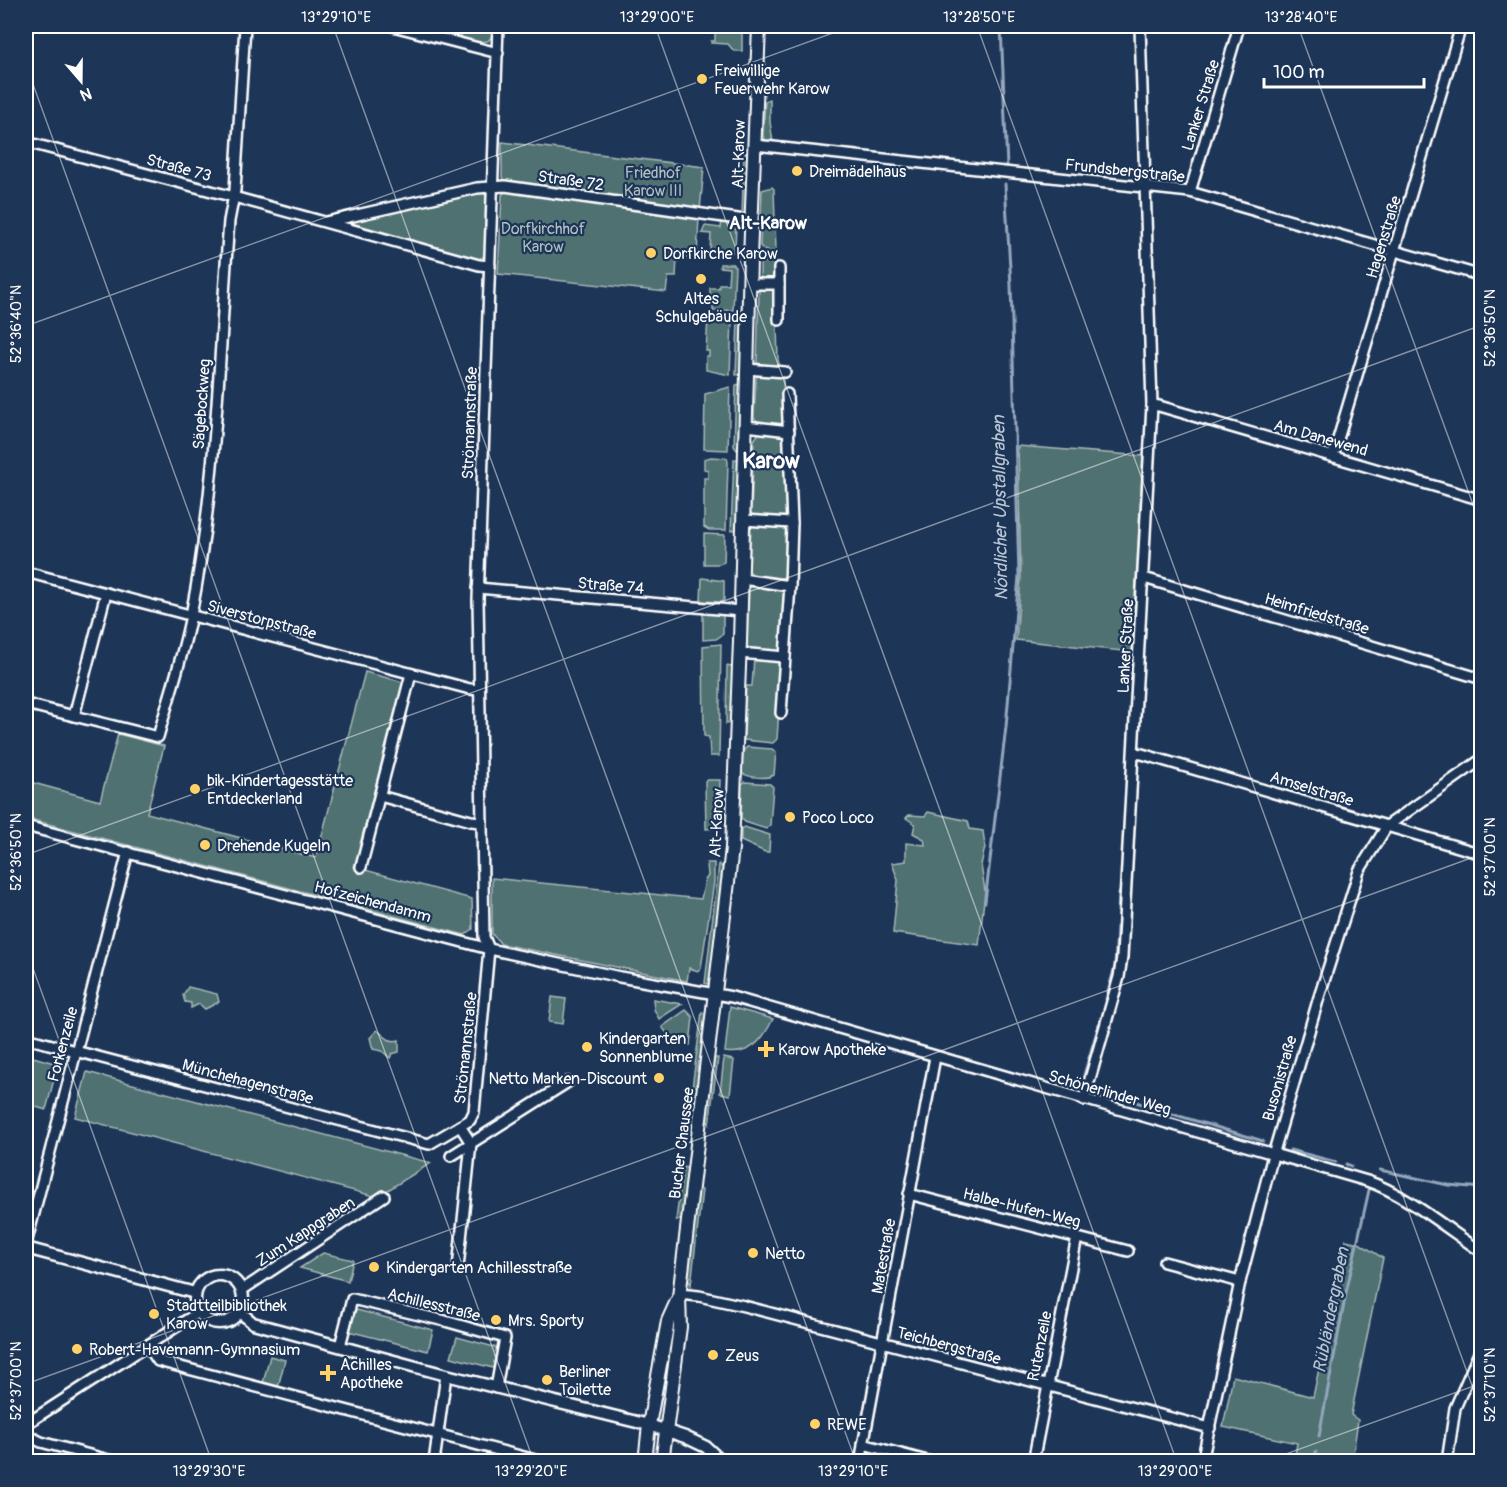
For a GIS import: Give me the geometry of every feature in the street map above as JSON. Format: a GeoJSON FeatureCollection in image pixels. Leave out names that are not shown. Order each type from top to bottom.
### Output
{"type":"FeatureCollection","features":[{"type":"Feature","properties":{"kind":"main road","name":"Alt-Karow"},"geometry":{"type":"LineString","coordinates":[[715,993],[732,848],[759,26]]}},
{"type":"Feature","properties":{"kind":"main road","name":"Bucher Chaussee"},"geometry":{"type":"LineString","coordinates":[[662,1461],[680,1327],[679,1295],[715,993]]}},
{"type":"Feature","properties":{"kind":"main road","name":"Bucher Chaussee"},"geometry":{"type":"LineString","coordinates":[[645,1461],[649,1425],[668,1321],[679,1295]]}},
{"type":"Feature","properties":{"kind":"street","name":"Sägebockweg"},"geometry":{"type":"LineString","coordinates":[[74,716],[158,737],[191,616],[207,512],[217,415],[229,221],[234,197],[245,26]]}},
{"type":"Feature","properties":{"kind":"street"},"geometry":{"type":"LineString","coordinates":[[393,26],[498,53]]}},
{"type":"Feature","properties":{"kind":"street","name":"Strömannstraße"},"geometry":{"type":"LineString","coordinates":[[471,1143],[460,1126],[470,1120],[474,1112],[489,949],[484,937],[478,588],[498,26]]}},
{"type":"Feature","properties":{"kind":"street","name":"Lanker Straße"},"geometry":{"type":"LineString","coordinates":[[1084,1100],[1119,977],[1122,957],[1144,578],[1152,405],[1140,26]]}},
{"type":"Feature","properties":{"kind":"street","name":"Lanker Straße"},"geometry":{"type":"LineString","coordinates":[[1190,192],[1239,26]]}},
{"type":"Feature","properties":{"kind":"street","name":"Hagenstraße"},"geometry":{"type":"LineString","coordinates":[[1333,456],[1461,26]]}},
{"type":"Feature","properties":{"kind":"street","name":"Straße 73"},"geometry":{"type":"LineString","coordinates":[[26,142],[479,265],[490,266]]}},
{"type":"Feature","properties":{"kind":"street","name":"Frundsbergstraße"},"geometry":{"type":"LineString","coordinates":[[754,145],[1190,192],[1482,276]]}},
{"type":"Feature","properties":{"kind":"street","name":"Straße 73"},"geometry":{"type":"LineString","coordinates":[[324,222],[492,186]]}},
{"type":"Feature","properties":{"kind":"street","name":"Straße 72"},"geometry":{"type":"LineString","coordinates":[[492,186],[752,221]]}},
{"type":"Feature","properties":{"kind":"street"},"geometry":{"type":"LineString","coordinates":[[778,320],[779,268]]}},
{"type":"Feature","properties":{"kind":"street"},"geometry":{"type":"LineString","coordinates":[[750,284],[779,284]]}},
{"type":"Feature","properties":{"kind":"street"},"geometry":{"type":"LineString","coordinates":[[747,369],[786,372]]}},
{"type":"Feature","properties":{"kind":"street"},"geometry":{"type":"LineString","coordinates":[[781,713],[792,523],[787,394]]}},
{"type":"Feature","properties":{"kind":"street","name":"Am Danewend"},"geometry":{"type":"LineString","coordinates":[[1152,405],[1482,500]]}},
{"type":"Feature","properties":{"kind":"street"},"geometry":{"type":"LineString","coordinates":[[746,426],[789,431]]}},
{"type":"Feature","properties":{"kind":"street"},"geometry":{"type":"LineString","coordinates":[[744,520],[792,523]]}},
{"type":"Feature","properties":{"kind":"street","name":"Siverstorpstraße"},"geometry":{"type":"LineString","coordinates":[[26,572],[479,690]]}},
{"type":"Feature","properties":{"kind":"street","name":"Heimfriedstraße"},"geometry":{"type":"LineString","coordinates":[[1144,578],[1482,679]]}},
{"type":"Feature","properties":{"kind":"street"},"geometry":{"type":"LineString","coordinates":[[742,579],[790,586]]}},
{"type":"Feature","properties":{"kind":"street","name":"Straße 74"},"geometry":{"type":"LineString","coordinates":[[478,588],[741,611]]}},
{"type":"Feature","properties":{"kind":"street"},"geometry":{"type":"LineString","coordinates":[[26,704],[74,716],[106,593]]}},
{"type":"Feature","properties":{"kind":"street"},"geometry":{"type":"LineString","coordinates":[[739,653],[785,657]]}},
{"type":"Feature","properties":{"kind":"street"},"geometry":{"type":"LineString","coordinates":[[361,867],[411,674]]}},
{"type":"Feature","properties":{"kind":"street","name":"Amselstraße"},"geometry":{"type":"LineString","coordinates":[[1134,753],[1482,854]]}},
{"type":"Feature","properties":{"kind":"street","name":"Busonistraße"},"geometry":{"type":"LineString","coordinates":[[1202,1461],[1240,1282],[1273,1155],[1359,871],[1387,826],[1482,759]]}},
{"type":"Feature","properties":{"kind":"street"},"geometry":{"type":"LineString","coordinates":[[380,796],[482,822]]}},
{"type":"Feature","properties":{"kind":"street","name":"Hofzeichendamm"},"geometry":{"type":"LineString","coordinates":[[26,826],[489,949],[620,977],[715,993]]}},
{"type":"Feature","properties":{"kind":"street","name":"Forkenzeile"},"geometry":{"type":"LineString","coordinates":[[26,1246],[128,852]]}},
{"type":"Feature","properties":{"kind":"street","name":"Schönerlinder Weg"},"geometry":{"type":"LineString","coordinates":[[715,993],[1381,1185],[1482,1252]]}},
{"type":"Feature","properties":{"kind":"street","name":"Münchehagenstraße"},"geometry":{"type":"LineString","coordinates":[[26,1038],[429,1144],[460,1126]]}},
{"type":"Feature","properties":{"kind":"street","name":"Matestraße"},"geometry":{"type":"LineString","coordinates":[[860,1461],[935,1057]]}},
{"type":"Feature","properties":{"kind":"street"},"geometry":{"type":"LineString","coordinates":[[451,1156],[568,1082]]}},
{"type":"Feature","properties":{"kind":"street"},"geometry":{"type":"LineString","coordinates":[[458,1268],[471,1143]]}},
{"type":"Feature","properties":{"kind":"street","name":"Halbe-Hufen-Weg"},"geometry":{"type":"LineString","coordinates":[[909,1194],[1128,1251]]}},
{"type":"Feature","properties":{"kind":"street","name":"Zum Kappgraben"},"geometry":{"type":"LineString","coordinates":[[242,1290],[384,1197]]}},
{"type":"Feature","properties":{"kind":"street","name":"Rutenzeile"},"geometry":{"type":"LineString","coordinates":[[1033,1461],[1077,1237]]}},
{"type":"Feature","properties":{"kind":"street"},"geometry":{"type":"LineString","coordinates":[[26,1246],[195,1293]]}},
{"type":"Feature","properties":{"kind":"street"},"geometry":{"type":"LineString","coordinates":[[1164,1262],[1240,1282]]}},
{"type":"Feature","properties":{"kind":"street"},"geometry":{"type":"LineString","coordinates":[[215,1274],[231,1277],[242,1290],[243,1305],[240,1312],[226,1322],[215,1323],[205,1319],[195,1302],[195,1293],[200,1284],[215,1274]]}},
{"type":"Feature","properties":{"kind":"street","name":"Teichbergstraße"},"geometry":{"type":"LineString","coordinates":[[679,1295],[699,1296],[744,1306],[1210,1428]]}},
{"type":"Feature","properties":{"kind":"street","name":"Achillesstraße"},"geometry":{"type":"LineString","coordinates":[[340,1346],[352,1299],[451,1323],[505,1338],[496,1388]]}},
{"type":"Feature","properties":{"kind":"street"},"geometry":{"type":"LineString","coordinates":[[26,1424],[199,1312]]}},
{"type":"Feature","properties":{"kind":"street"},"geometry":{"type":"LineString","coordinates":[[240,1312],[253,1323],[496,1388],[649,1425],[706,1447],[722,1461]]}},
{"type":"Feature","properties":{"kind":"street"},"geometry":{"type":"LineString","coordinates":[[148,1346],[158,1361],[543,1461]]}},
{"type":"Feature","properties":{"kind":"street"},"geometry":{"type":"LineString","coordinates":[[1447,1461],[1455,1408],[1482,1346]]}},
{"type":"Feature","properties":{"kind":"street"},"geometry":{"type":"LineString","coordinates":[[434,1461],[446,1375]]}},
{"type":"Feature","properties":{"kind":"street"},"geometry":{"type":"LineString","coordinates":[[26,1432],[41,1442],[116,1461]]}},
{"type":"Feature","properties":{"kind":"street"},"geometry":{"type":"LineString","coordinates":[[863,1444],[931,1461]]}},
{"type":"Feature","properties":{"kind":"green space"},"geometry":{"type":"Polygon","coordinates":[[[416,26],[494,26],[494,34],[488,41],[477,42],[416,26]]]}},
{"type":"Feature","properties":{"kind":"green space"},"geometry":{"type":"Polygon","coordinates":[[[715,26],[742,26],[742,51],[734,51],[728,44],[711,43],[715,41],[717,32],[715,26]]]}},
{"type":"Feature","properties":{"kind":"green space"},"geometry":{"type":"Polygon","coordinates":[[[770,99],[773,142],[766,141],[763,136],[765,101],[770,99]]]}},
{"type":"Feature","properties":{"kind":"green space","name":"Friedhof Karow III"},"geometry":{"type":"Polygon","coordinates":[[[502,142],[704,167],[700,210],[504,181],[502,142]]]}},
{"type":"Feature","properties":{"kind":"green space"},"geometry":{"type":"Polygon","coordinates":[[[744,152],[750,155],[747,213],[742,217],[744,152]]]}},
{"type":"Feature","properties":{"kind":"green space"},"geometry":{"type":"Polygon","coordinates":[[[772,187],[774,189],[776,251],[773,253],[760,246],[762,190],[772,187]]]}},
{"type":"Feature","properties":{"kind":"green space","name":"Dorfkirchhof Karow"},"geometry":{"type":"Polygon","coordinates":[[[506,191],[699,218],[697,255],[677,257],[676,277],[668,277],[666,292],[498,274],[502,195],[506,191]]]}},
{"type":"Feature","properties":{"kind":"green space"},"geometry":{"type":"Polygon","coordinates":[[[484,193],[488,199],[487,251],[485,256],[477,260],[345,223],[346,220],[484,193]]]}},
{"type":"Feature","properties":{"kind":"green space"},"geometry":{"type":"Polygon","coordinates":[[[722,221],[734,222],[736,225],[735,252],[710,251],[711,234],[702,233],[705,226],[721,228],[722,221]]]}},
{"type":"Feature","properties":{"kind":"green space"},"geometry":{"type":"Polygon","coordinates":[[[774,261],[776,282],[763,282],[760,277],[760,265],[763,262],[774,261]]]}},
{"type":"Feature","properties":{"kind":"green space"},"geometry":{"type":"Polygon","coordinates":[[[720,264],[733,264],[735,267],[733,310],[713,311],[713,303],[710,302],[710,288],[719,288],[719,284],[728,284],[729,268],[720,267],[720,264]]]}},
{"type":"Feature","properties":{"kind":"green space"},"geometry":{"type":"Polygon","coordinates":[[[763,286],[773,287],[776,290],[780,367],[761,367],[757,363],[759,291],[763,286]]]}},
{"type":"Feature","properties":{"kind":"green space"},"geometry":{"type":"Polygon","coordinates":[[[708,318],[732,318],[730,375],[706,370],[706,356],[709,356],[709,351],[706,351],[708,318]]]}},
{"type":"Feature","properties":{"kind":"green space"},"geometry":{"type":"Polygon","coordinates":[[[738,319],[743,320],[743,374],[736,375],[738,319]]]}},
{"type":"Feature","properties":{"kind":"green space"},"geometry":{"type":"Polygon","coordinates":[[[760,373],[779,374],[783,380],[785,423],[781,427],[760,423],[754,418],[756,378],[760,373]]]}},
{"type":"Feature","properties":{"kind":"green space"},"geometry":{"type":"Polygon","coordinates":[[[736,385],[743,385],[740,449],[737,450],[734,446],[736,385]]]}},
{"type":"Feature","properties":{"kind":"green space"},"geometry":{"type":"Polygon","coordinates":[[[730,387],[728,450],[704,449],[705,394],[730,387]]]}},
{"type":"Feature","properties":{"kind":"green space"},"geometry":{"type":"Polygon","coordinates":[[[759,433],[782,435],[786,440],[788,516],[784,519],[754,518],[751,513],[754,440],[759,433]]]}},
{"type":"Feature","properties":{"kind":"green space"},"geometry":{"type":"Polygon","coordinates":[[[1018,446],[1143,456],[1132,652],[1016,640],[1021,577],[1018,446]]]}},
{"type":"Feature","properties":{"kind":"green space"},"geometry":{"type":"Polygon","coordinates":[[[727,458],[728,462],[726,530],[709,530],[704,527],[704,478],[708,478],[708,470],[704,469],[704,459],[727,458]]]}},
{"type":"Feature","properties":{"kind":"green space"},"geometry":{"type":"Polygon","coordinates":[[[734,459],[740,460],[739,528],[731,531],[734,459]]]}},
{"type":"Feature","properties":{"kind":"green space"},"geometry":{"type":"Polygon","coordinates":[[[755,525],[785,526],[787,529],[788,577],[782,582],[758,579],[749,571],[751,528],[755,525]]]}},
{"type":"Feature","properties":{"kind":"green space"},"geometry":{"type":"Polygon","coordinates":[[[704,534],[725,535],[724,562],[704,564],[704,534]]]}},
{"type":"Feature","properties":{"kind":"green space"},"geometry":{"type":"Polygon","coordinates":[[[702,578],[724,581],[724,600],[722,602],[701,601],[702,578]]]}},
{"type":"Feature","properties":{"kind":"green space"},"geometry":{"type":"Polygon","coordinates":[[[758,584],[783,588],[787,593],[782,649],[779,652],[751,650],[747,647],[749,587],[758,584]]]}},
{"type":"Feature","properties":{"kind":"green space"},"geometry":{"type":"Polygon","coordinates":[[[703,612],[723,614],[723,634],[716,639],[703,640],[703,612]]]}},
{"type":"Feature","properties":{"kind":"green space"},"geometry":{"type":"Polygon","coordinates":[[[721,644],[719,756],[710,756],[709,737],[704,736],[703,646],[721,644]]]}},
{"type":"Feature","properties":{"kind":"green space"},"geometry":{"type":"Polygon","coordinates":[[[754,658],[779,660],[782,664],[777,739],[773,743],[744,740],[746,686],[752,686],[754,658]]]}},
{"type":"Feature","properties":{"kind":"green space"},"geometry":{"type":"Polygon","coordinates":[[[727,666],[733,670],[732,722],[726,724],[727,666]]]}},
{"type":"Feature","properties":{"kind":"green space"},"geometry":{"type":"Polygon","coordinates":[[[365,672],[403,682],[354,867],[472,899],[473,929],[465,935],[26,818],[26,781],[100,801],[118,734],[164,746],[147,813],[316,858],[365,672]]]}},
{"type":"Feature","properties":{"kind":"green space"},"geometry":{"type":"Polygon","coordinates":[[[747,747],[772,749],[776,752],[774,775],[758,777],[742,773],[743,751],[747,747]]]}},
{"type":"Feature","properties":{"kind":"green space"},"geometry":{"type":"Polygon","coordinates":[[[720,780],[718,828],[706,829],[705,781],[720,780]]]}},
{"type":"Feature","properties":{"kind":"green space"},"geometry":{"type":"Polygon","coordinates":[[[745,782],[770,784],[773,787],[770,825],[766,829],[745,822],[741,818],[742,784],[745,782]]]}},
{"type":"Feature","properties":{"kind":"green space"},"geometry":{"type":"Polygon","coordinates":[[[928,812],[968,821],[970,829],[983,831],[985,847],[981,865],[985,891],[979,945],[893,933],[898,880],[892,863],[906,861],[906,843],[925,845],[924,839],[913,833],[915,824],[906,818],[909,815],[925,816],[928,812]]]}},
{"type":"Feature","properties":{"kind":"green space"},"geometry":{"type":"Polygon","coordinates":[[[744,827],[770,835],[769,852],[741,841],[741,829],[744,827]]]}},
{"type":"Feature","properties":{"kind":"green space"},"geometry":{"type":"Polygon","coordinates":[[[707,863],[714,863],[714,882],[701,968],[698,971],[689,968],[687,981],[501,944],[492,934],[492,878],[701,899],[708,876],[707,863]]]}},
{"type":"Feature","properties":{"kind":"green space"},"geometry":{"type":"Polygon","coordinates":[[[719,864],[724,869],[712,976],[707,984],[705,983],[719,864]]]}},
{"type":"Feature","properties":{"kind":"green space"},"geometry":{"type":"Polygon","coordinates":[[[188,987],[217,994],[219,1002],[205,1009],[199,1004],[191,1008],[191,1003],[185,1002],[183,995],[188,987]]]}},
{"type":"Feature","properties":{"kind":"green space"},"geometry":{"type":"Polygon","coordinates":[[[552,997],[566,999],[563,1024],[549,1022],[552,997]]]}},
{"type":"Feature","properties":{"kind":"green space"},"geometry":{"type":"Polygon","coordinates":[[[653,999],[682,1004],[659,1019],[654,1009],[653,999]]]}},
{"type":"Feature","properties":{"kind":"green space"},"geometry":{"type":"Polygon","coordinates":[[[730,1007],[773,1019],[765,1034],[755,1045],[734,1053],[725,1052],[730,1007]]]}},
{"type":"Feature","properties":{"kind":"green space"},"geometry":{"type":"Polygon","coordinates":[[[686,1010],[693,1017],[690,1045],[671,1038],[662,1027],[686,1010]]]}},
{"type":"Feature","properties":{"kind":"green space"},"geometry":{"type":"Polygon","coordinates":[[[702,1012],[707,1013],[702,1061],[698,1062],[697,1071],[701,1072],[697,1106],[689,1111],[702,1012]]]}},
{"type":"Feature","properties":{"kind":"green space"},"geometry":{"type":"Polygon","coordinates":[[[377,1030],[389,1039],[399,1040],[399,1052],[392,1054],[390,1058],[382,1051],[373,1049],[370,1038],[377,1030]]]}},
{"type":"Feature","properties":{"kind":"green space"},"geometry":{"type":"Polygon","coordinates":[[[26,1055],[58,1064],[46,1110],[26,1104],[26,1055]]]}},
{"type":"Feature","properties":{"kind":"green space"},"geometry":{"type":"Polygon","coordinates":[[[713,1058],[718,1058],[709,1124],[706,1119],[713,1058]]]}},
{"type":"Feature","properties":{"kind":"green space"},"geometry":{"type":"Polygon","coordinates":[[[724,1058],[734,1060],[730,1095],[720,1093],[724,1058]]]}},
{"type":"Feature","properties":{"kind":"green space"},"geometry":{"type":"Polygon","coordinates":[[[87,1072],[431,1163],[377,1197],[75,1117],[87,1072]]]}},
{"type":"Feature","properties":{"kind":"green space"},"geometry":{"type":"Polygon","coordinates":[[[683,1167],[689,1169],[683,1220],[676,1220],[683,1167]]]}},
{"type":"Feature","properties":{"kind":"green space"},"geometry":{"type":"Polygon","coordinates":[[[698,1189],[702,1190],[691,1285],[687,1277],[698,1189]]]}},
{"type":"Feature","properties":{"kind":"green space"},"geometry":{"type":"Polygon","coordinates":[[[1346,1240],[1359,1243],[1383,1258],[1351,1415],[1358,1420],[1352,1461],[1294,1461],[1297,1443],[1223,1427],[1233,1376],[1313,1397],[1346,1240]]]}},
{"type":"Feature","properties":{"kind":"green space"},"geometry":{"type":"Polygon","coordinates":[[[323,1253],[353,1260],[348,1281],[300,1268],[323,1253]]]}},
{"type":"Feature","properties":{"kind":"green space"},"geometry":{"type":"Polygon","coordinates":[[[353,1309],[433,1330],[428,1351],[348,1331],[353,1309]]]}},
{"type":"Feature","properties":{"kind":"green space"},"geometry":{"type":"Polygon","coordinates":[[[457,1337],[498,1348],[493,1368],[451,1357],[457,1337]]]}},
{"type":"Feature","properties":{"kind":"green space"},"geometry":{"type":"Polygon","coordinates":[[[270,1356],[285,1360],[278,1387],[263,1383],[270,1356]]]}},
{"type":"Feature","properties":{"kind":"waterway"},"geometry":{"type":"LineString","coordinates":[[1001,26],[1007,167]]}},
{"type":"Feature","properties":{"kind":"waterway","name":"Nördlicher Upstallgraben"},"geometry":{"type":"LineString","coordinates":[[985,902],[1006,727],[1019,576],[1011,285],[1005,184]]}},
{"type":"Feature","properties":{"kind":"waterway","name":"Nördlicher Upstallgraben"},"geometry":{"type":"LineString","coordinates":[[1118,911],[1119,893]]}},
{"type":"Feature","properties":{"kind":"waterway","name":"Nördlicher Upstallgraben"},"geometry":{"type":"LineString","coordinates":[[1106,999],[1115,966],[1117,927]]}},
{"type":"Feature","properties":{"kind":"waterway","name":"Nördlicher Upstallgraben"},"geometry":{"type":"LineString","coordinates":[[1084,1075],[1099,1024]]}},
{"type":"Feature","properties":{"kind":"waterway","name":"Nördlicher Upstallgraben"},"geometry":{"type":"LineString","coordinates":[[1107,1093],[1152,1107]]}},
{"type":"Feature","properties":{"kind":"waterway","name":"Nördlicher Upstallgraben"},"geometry":{"type":"LineString","coordinates":[[1169,1113],[1263,1141]]}},
{"type":"Feature","properties":{"kind":"waterway","name":"Nördlicher Upstallgraben"},"geometry":{"type":"LineString","coordinates":[[1290,1150],[1336,1162]]}},
{"type":"Feature","properties":{"kind":"waterway","name":"Nördlicher Upstallgraben"},"geometry":{"type":"LineString","coordinates":[[1346,1164],[1351,1166]]}},
{"type":"Feature","properties":{"kind":"waterway","name":"Rübländergraben"},"geometry":{"type":"LineString","coordinates":[[1380,1170],[1448,1185],[1482,1188]]}},
{"type":"Feature","properties":{"kind":"waterway","name":"Rübländergraben"},"geometry":{"type":"LineString","coordinates":[[1319,1436],[1346,1293],[1369,1190]]}},
{"type":"Feature","properties":{"kind":"waterway","name":"Rübländergraben"},"geometry":{"type":"LineString","coordinates":[[1315,1462],[1316,1452]]}},
{"type":"Feature","properties":{"kind":"place","name":"Freiwillige Feuerwehr Karow"},"geometry":{"type":"Point","coordinates":[702,79]}},
{"type":"Feature","properties":{"kind":"place","name":"Dreimädelhaus"},"geometry":{"type":"Point","coordinates":[797,171]}},
{"type":"Feature","properties":{"kind":"place","name":"Dorfkirche Karow"},"geometry":{"type":"Point","coordinates":[651,253]}},
{"type":"Feature","properties":{"kind":"place","name":"Altes Schulgebäude"},"geometry":{"type":"Point","coordinates":[701,279]}},
{"type":"Feature","properties":{"kind":"place","name":"bik-Kindertagesstätte Entdeckerland"},"geometry":{"type":"Point","coordinates":[195,789]}},
{"type":"Feature","properties":{"kind":"place","name":"Poco Loco"},"geometry":{"type":"Point","coordinates":[790,817]}},
{"type":"Feature","properties":{"kind":"place","name":"Drehende Kugeln"},"geometry":{"type":"Point","coordinates":[205,845]}},
{"type":"Feature","properties":{"kind":"place","name":"Kindergarten Sonnenblume"},"geometry":{"type":"Point","coordinates":[587,1047]}},
{"type":"Feature","properties":{"kind":"place","name":"Karow Apotheke"},"geometry":{"type":"Point","coordinates":[766,1049]}},
{"type":"Feature","properties":{"kind":"place","name":"Netto Marken-Discount"},"geometry":{"type":"Point","coordinates":[659,1078]}},
{"type":"Feature","properties":{"kind":"place","name":"Netto"},"geometry":{"type":"Point","coordinates":[753,1253]}},
{"type":"Feature","properties":{"kind":"place","name":"Kindergarten Achillesstraße"},"geometry":{"type":"Point","coordinates":[374,1267]}},
{"type":"Feature","properties":{"kind":"place","name":"Stadtteilbibliothek Karow"},"geometry":{"type":"Point","coordinates":[154,1314]}},
{"type":"Feature","properties":{"kind":"place","name":"Mrs. Sporty"},"geometry":{"type":"Point","coordinates":[496,1320]}},
{"type":"Feature","properties":{"kind":"place","name":"Robert-Havemann-Gymnasium"},"geometry":{"type":"Point","coordinates":[77,1349]}},
{"type":"Feature","properties":{"kind":"place","name":"Zeus"},"geometry":{"type":"Point","coordinates":[713,1355]}},
{"type":"Feature","properties":{"kind":"place","name":"Achilles Apotheke"},"geometry":{"type":"Point","coordinates":[328,1373]}},
{"type":"Feature","properties":{"kind":"place","name":"Berliner Toilette"},"geometry":{"type":"Point","coordinates":[547,1380]}},
{"type":"Feature","properties":{"kind":"place","name":"REWE"},"geometry":{"type":"Point","coordinates":[815,1424]}},
{"type":"Feature","properties":{"kind":"district","name":"Alt-Karow"},"geometry":{"type":"Point","coordinates":[768,223]}},
{"type":"Feature","properties":{"kind":"district","name":"Karow"},"geometry":{"type":"Point","coordinates":[771,460]}}]}
